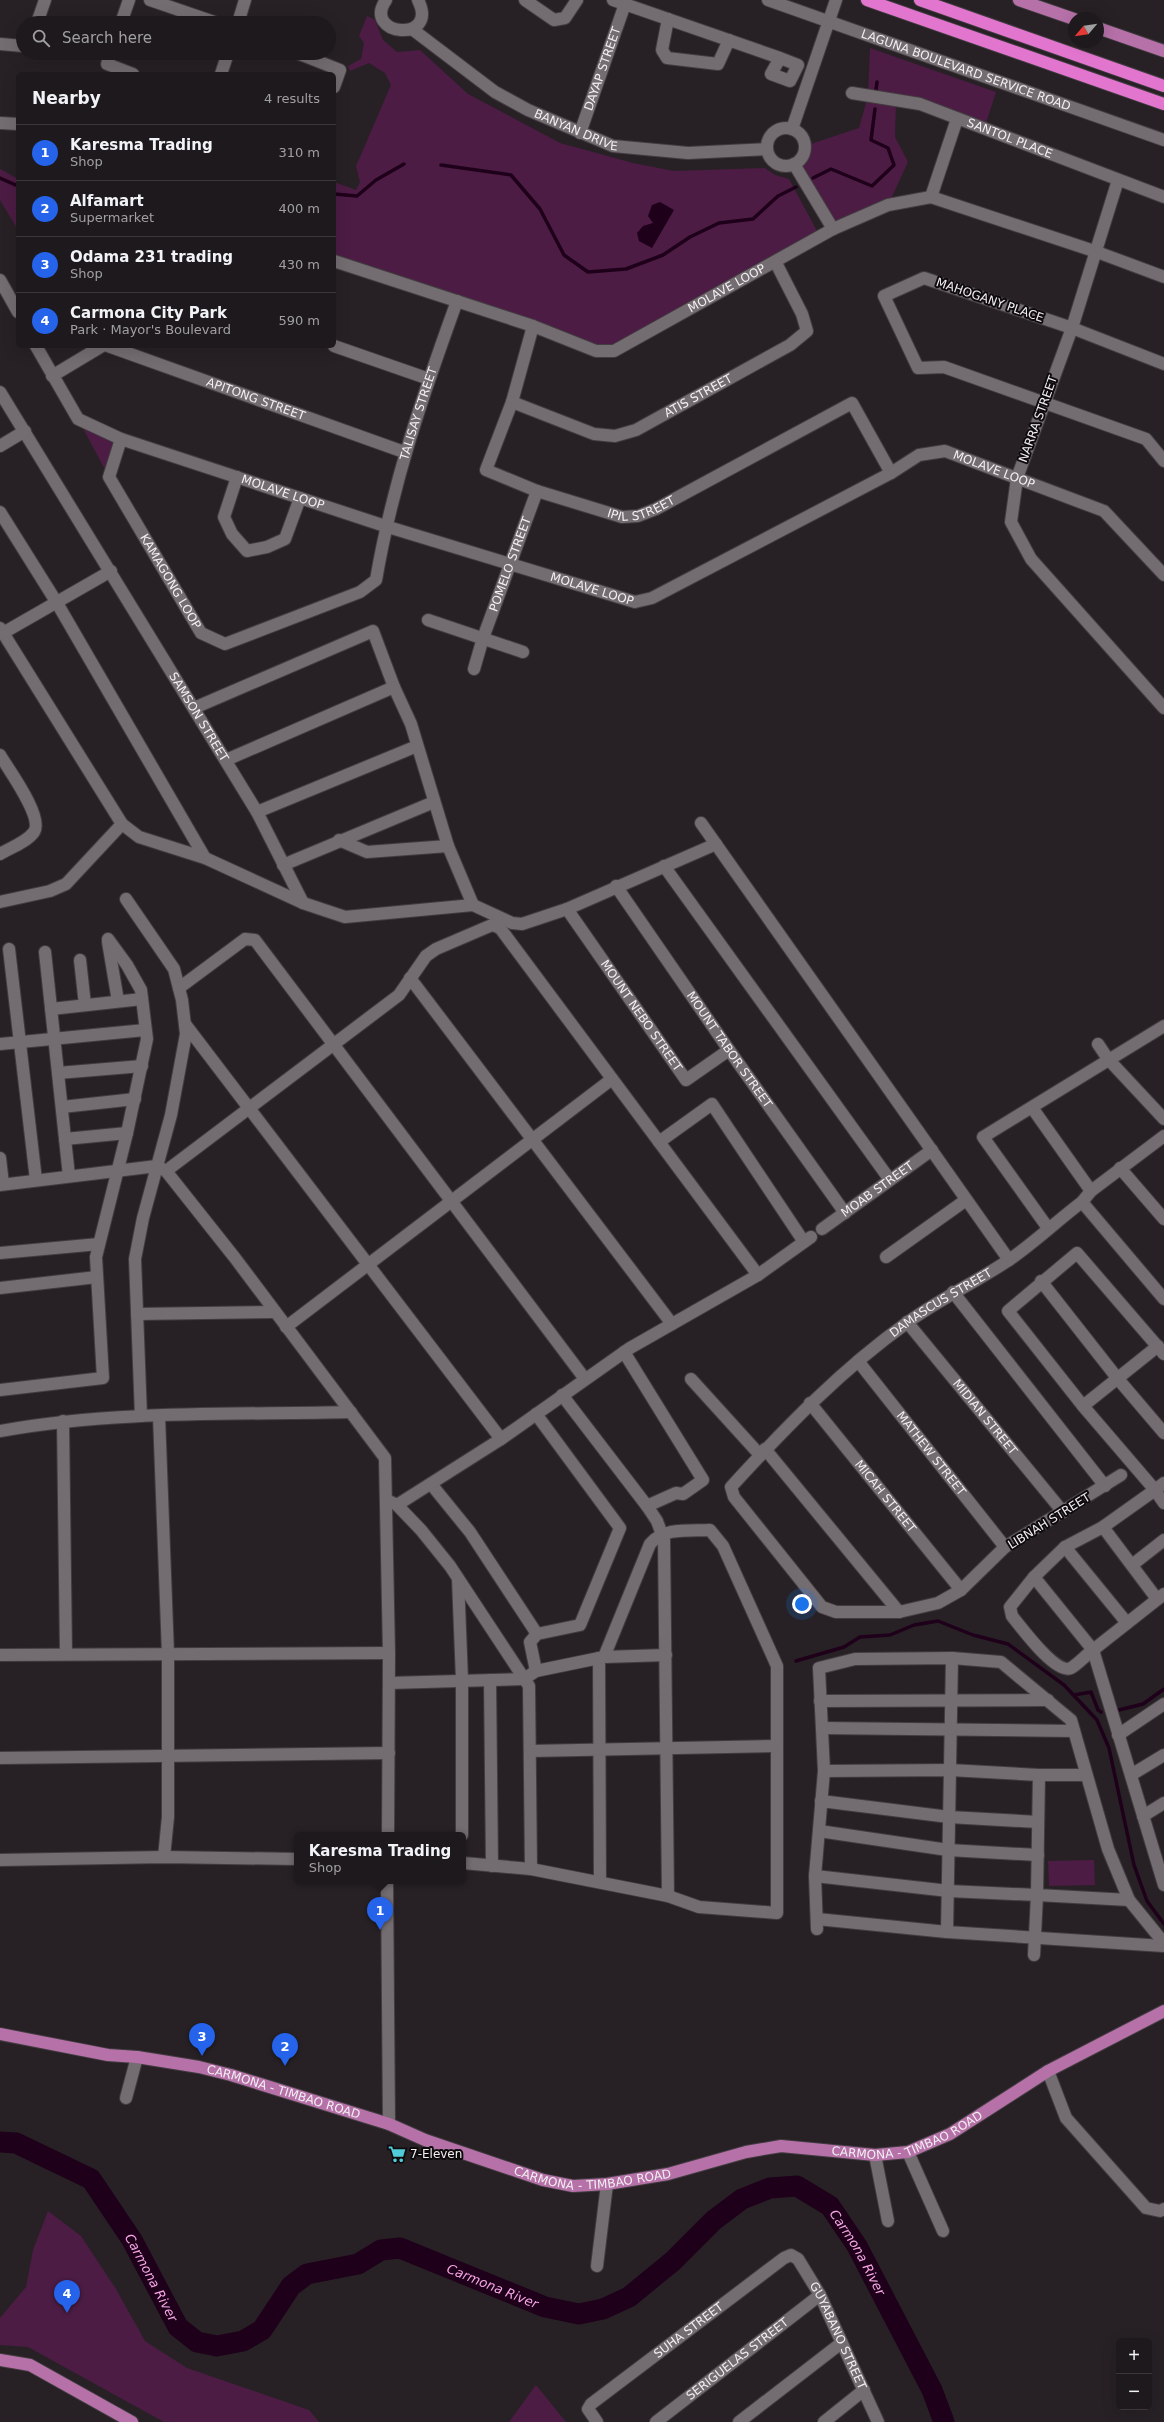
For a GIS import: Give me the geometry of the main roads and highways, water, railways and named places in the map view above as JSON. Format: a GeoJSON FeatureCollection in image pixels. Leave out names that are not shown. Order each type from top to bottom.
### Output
{"type":"FeatureCollection","features":[{"type":"Feature","properties":{"kind":"highway"},"geometry":{"type":"LineString","coordinates":[[920,0],[1164,86]]}},
{"type":"Feature","properties":{"kind":"highway"},"geometry":{"type":"LineString","coordinates":[[870,1],[1164,104]]}},
{"type":"Feature","properties":{"kind":"main road"},"geometry":{"type":"LineString","coordinates":[[1019,0],[1068,17]]}},
{"type":"Feature","properties":{"kind":"main road"},"geometry":{"type":"LineString","coordinates":[[1104,30],[1164,51]]}},
{"type":"Feature","properties":{"kind":"main road","name":"CARMONA - TIMBAO ROAD"},"geometry":{"type":"LineString","coordinates":[[0,2034],[108,2055],[137,2057],[199,2067],[315,2100],[389,2124],[425,2140],[543,2180],[573,2186],[607,2184],[668,2174],[746,2152],[781,2146],[875,2156],[908,2152],[950,2134],[1048,2070],[1164,2011]]}},
{"type":"Feature","properties":{"kind":"main road"},"geometry":{"type":"LineString","coordinates":[[0,2360],[30,2365],[132,2422]]}},
{"type":"Feature","properties":{"kind":"waterway"},"geometry":{"type":"LineString","coordinates":[[876,90],[877,82]]}},
{"type":"Feature","properties":{"kind":"waterway"},"geometry":{"type":"LineString","coordinates":[[813,178],[831,169],[872,186],[894,165],[888,148],[871,140],[875,109]]}},
{"type":"Feature","properties":{"kind":"waterway"},"geometry":{"type":"LineString","coordinates":[[336,194],[357,196],[376,180],[404,164]]}},
{"type":"Feature","properties":{"kind":"waterway"},"geometry":{"type":"LineString","coordinates":[[441,165],[511,175],[540,209],[564,255],[588,272],[626,269],[663,255],[690,237],[719,223],[753,219],[778,196],[796,187]]}},
{"type":"Feature","properties":{"kind":"waterway"},"geometry":{"type":"LineString","coordinates":[[0,178],[16,185]]}},
{"type":"Feature","properties":{"kind":"waterway"},"geometry":{"type":"LineString","coordinates":[[796,1661],[844,1647],[860,1637],[890,1635],[914,1625],[938,1621],[973,1635],[1008,1644],[1064,1685],[1097,1720],[1109,1748],[1134,1865],[1147,1901],[1164,1924]]}},
{"type":"Feature","properties":{"kind":"waterway"},"geometry":{"type":"LineString","coordinates":[[1115,1711],[1143,1704],[1164,1689]]}},
{"type":"Feature","properties":{"kind":"waterway"},"geometry":{"type":"LineString","coordinates":[[1074,1695],[1091,1692],[1098,1710],[1101,1712]]}},
{"type":"Feature","properties":{"kind":"waterway","name":"Carmona River"},"geometry":{"type":"LineString","coordinates":[[0,2142],[16,2143],[91,2179],[132,2240],[178,2327],[197,2342],[217,2346],[243,2341],[262,2330],[291,2286],[307,2274],[358,2264],[381,2250],[400,2248],[545,2307],[579,2314],[603,2309],[629,2297],[673,2261],[714,2220],[742,2199],[770,2188],[797,2186],[830,2206],[857,2246],[932,2390],[944,2422]]}},
{"type":"Feature","properties":{"kind":"place","name":"Karesma Trading"},"geometry":{"type":"Point","coordinates":[380,1930]}},
{"type":"Feature","properties":{"kind":"place","name":"Odama 231 trading"},"geometry":{"type":"Point","coordinates":[202,2056]}},
{"type":"Feature","properties":{"kind":"place","name":"Alfamart"},"geometry":{"type":"Point","coordinates":[285,2066]}},
{"type":"Feature","properties":{"kind":"place","name":"7-Eleven"},"geometry":{"type":"Point","coordinates":[397,2154]}},
{"type":"Feature","properties":{"kind":"place","name":"Carmona City Park"},"geometry":{"type":"Point","coordinates":[67,2313]}}]}
